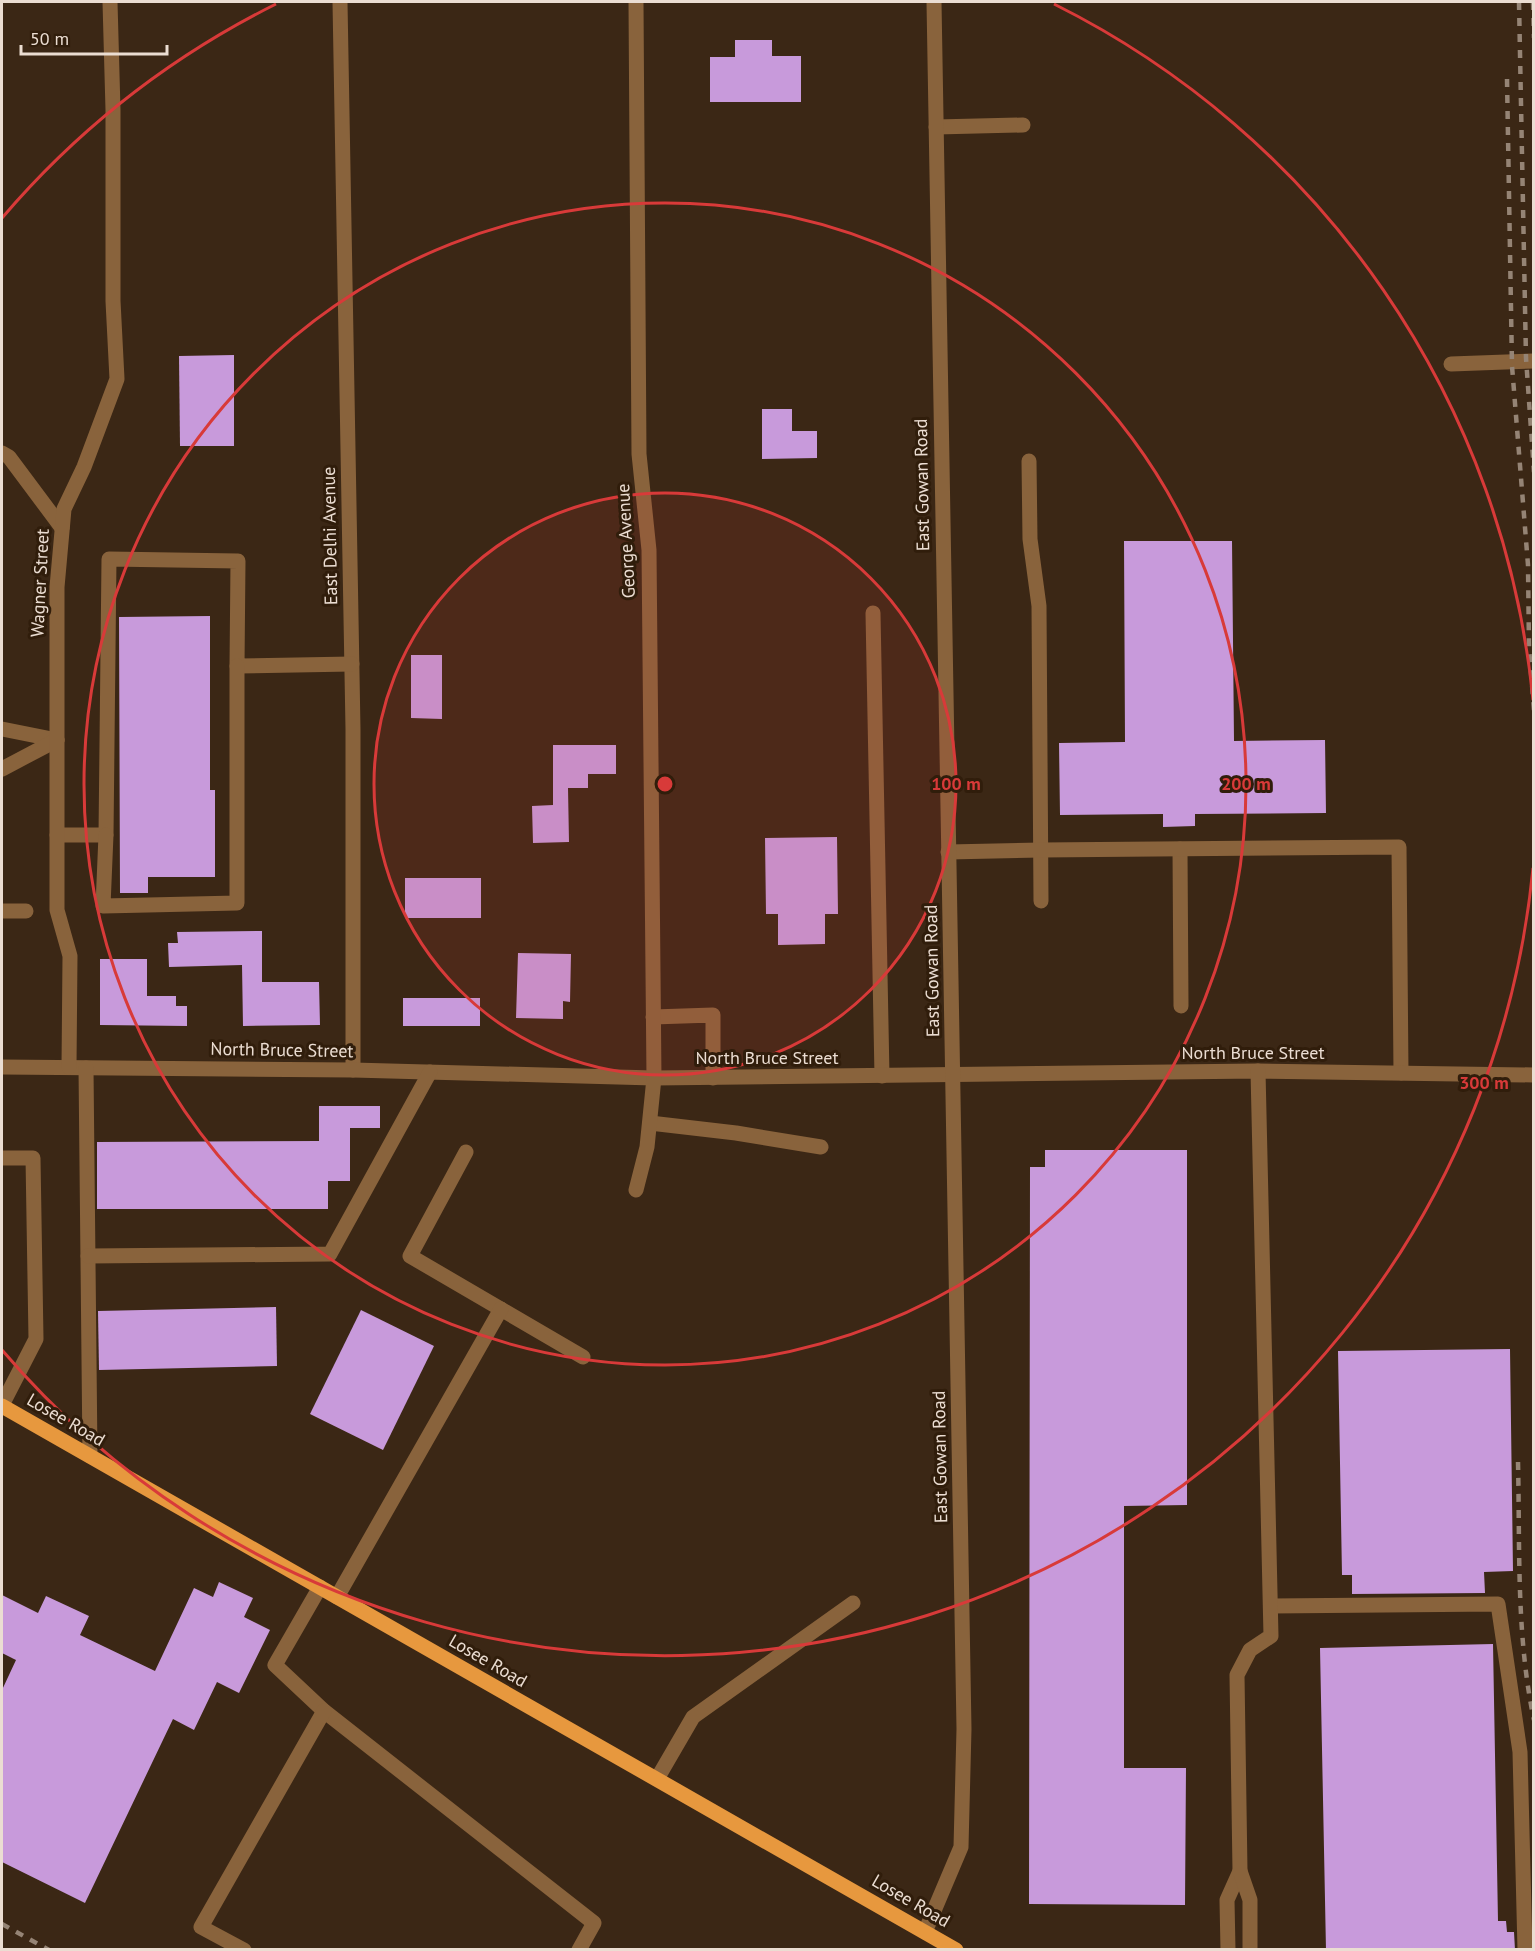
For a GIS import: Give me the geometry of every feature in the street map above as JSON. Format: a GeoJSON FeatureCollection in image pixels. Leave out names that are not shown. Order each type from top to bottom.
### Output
{"type":"FeatureCollection","features":[{"type":"Feature","properties":{"kind":"main road","name":"Losee Road"},"geometry":{"type":"LineString","coordinates":[[2,1405],[956,1950]]}},
{"type":"Feature","properties":{"kind":"street","name":"Wagner Street"},"geometry":{"type":"LineString","coordinates":[[69,1067],[69,956],[57,910],[57,587],[64,509],[84,467],[117,379],[113,301],[113,110],[110,2]]}},
{"type":"Feature","properties":{"kind":"street","name":"East Delhi Avenue"},"geometry":{"type":"LineString","coordinates":[[340,2],[352,664],[353,1071]]}},
{"type":"Feature","properties":{"kind":"street","name":"George Avenue"},"geometry":{"type":"LineString","coordinates":[[636,2],[639,454],[649,550],[654,1078],[647,1147],[636,1190]]}},
{"type":"Feature","properties":{"kind":"street","name":"East Gowan Road"},"geometry":{"type":"LineString","coordinates":[[925,1932],[961,1847],[964,1730],[933,2]]}},
{"type":"Feature","properties":{"kind":"street"},"geometry":{"type":"LineString","coordinates":[[936,127],[1023,125]]}},
{"type":"Feature","properties":{"kind":"street"},"geometry":{"type":"LineString","coordinates":[[1451,364],[1533,361]]}},
{"type":"Feature","properties":{"kind":"street"},"geometry":{"type":"LineString","coordinates":[[2,453],[9,457],[62,528]]}},
{"type":"Feature","properties":{"kind":"street"},"geometry":{"type":"LineString","coordinates":[[1029,461],[1030,539],[1039,606],[1041,901]]}},
{"type":"Feature","properties":{"kind":"street"},"geometry":{"type":"LineString","coordinates":[[109,559],[238,561],[237,666],[237,903],[104,906],[109,559]]}},
{"type":"Feature","properties":{"kind":"street"},"geometry":{"type":"LineString","coordinates":[[873,613],[882,1076]]}},
{"type":"Feature","properties":{"kind":"street"},"geometry":{"type":"LineString","coordinates":[[237,666],[352,664]]}},
{"type":"Feature","properties":{"kind":"street"},"geometry":{"type":"LineString","coordinates":[[2,729],[57,740]]}},
{"type":"Feature","properties":{"kind":"street"},"geometry":{"type":"LineString","coordinates":[[2,769],[57,740]]}},
{"type":"Feature","properties":{"kind":"street"},"geometry":{"type":"LineString","coordinates":[[57,835],[106,835]]}},
{"type":"Feature","properties":{"kind":"street"},"geometry":{"type":"LineString","coordinates":[[948,852],[1399,847],[1401,1073]]}},
{"type":"Feature","properties":{"kind":"street"},"geometry":{"type":"LineString","coordinates":[[1180,849],[1181,1006]]}},
{"type":"Feature","properties":{"kind":"street"},"geometry":{"type":"LineString","coordinates":[[2,911],[26,911]]}},
{"type":"Feature","properties":{"kind":"street"},"geometry":{"type":"LineString","coordinates":[[653,1017],[713,1015],[713,1078]]}},
{"type":"Feature","properties":{"kind":"street","name":"North Bruce Street"},"geometry":{"type":"LineString","coordinates":[[2,1067],[430,1072],[654,1078],[1258,1071],[1533,1075]]}},
{"type":"Feature","properties":{"kind":"street"},"geometry":{"type":"LineString","coordinates":[[86,1068],[90,1456]]}},
{"type":"Feature","properties":{"kind":"street"},"geometry":{"type":"LineString","coordinates":[[1240,1871],[1227,1900],[1227,1945],[1250,1944],[1250,1900],[1240,1871],[1237,1675],[1250,1650],[1271,1636],[1258,1071]]}},
{"type":"Feature","properties":{"kind":"street"},"geometry":{"type":"LineString","coordinates":[[88,1256],[330,1254],[430,1072]]}},
{"type":"Feature","properties":{"kind":"street"},"geometry":{"type":"LineString","coordinates":[[650,1123],[735,1133],[821,1147]]}},
{"type":"Feature","properties":{"kind":"street"},"geometry":{"type":"LineString","coordinates":[[466,1152],[410,1256],[583,1357]]}},
{"type":"Feature","properties":{"kind":"street"},"geometry":{"type":"LineString","coordinates":[[2,1158],[33,1158],[36,1339],[2,1405]]}},
{"type":"Feature","properties":{"kind":"street"},"geometry":{"type":"LineString","coordinates":[[337,1597],[501,1309]]}},
{"type":"Feature","properties":{"kind":"street"},"geometry":{"type":"LineString","coordinates":[[320,1587],[275,1665],[324,1711],[594,1923],[579,1950]]}},
{"type":"Feature","properties":{"kind":"street"},"geometry":{"type":"LineString","coordinates":[[657,1779],[693,1717],[853,1603]]}},
{"type":"Feature","properties":{"kind":"street"},"geometry":{"type":"LineString","coordinates":[[1270,1606],[1498,1604],[1520,1752],[1525,1950]]}},
{"type":"Feature","properties":{"kind":"street"},"geometry":{"type":"LineString","coordinates":[[244,1950],[201,1927],[324,1711]]}},
{"type":"Feature","properties":{"kind":"building"},"geometry":{"type":"Polygon","coordinates":[[[735,40],[772,40],[772,56],[801,56],[801,102],[710,102],[710,57],[735,57],[735,40]]]}},
{"type":"Feature","properties":{"kind":"building"},"geometry":{"type":"Polygon","coordinates":[[[234,355],[234,446],[180,446],[179,356],[234,355]]]}},
{"type":"Feature","properties":{"kind":"building"},"geometry":{"type":"Polygon","coordinates":[[[762,409],[792,409],[792,431],[817,431],[817,458],[762,459],[762,409]]]}},
{"type":"Feature","properties":{"kind":"building"},"geometry":{"type":"Polygon","coordinates":[[[1124,541],[1232,541],[1234,741],[1325,740],[1326,813],[1195,814],[1195,826],[1163,827],[1163,814],[1060,815],[1059,743],[1125,742],[1124,541]]]}},
{"type":"Feature","properties":{"kind":"building"},"geometry":{"type":"Polygon","coordinates":[[[210,616],[210,790],[215,790],[215,877],[148,877],[148,893],[120,893],[119,617],[210,616]]]}},
{"type":"Feature","properties":{"kind":"building"},"geometry":{"type":"Polygon","coordinates":[[[411,655],[442,655],[442,719],[411,718],[411,655]]]}},
{"type":"Feature","properties":{"kind":"building"},"geometry":{"type":"Polygon","coordinates":[[[553,745],[616,745],[616,774],[588,774],[588,788],[568,788],[569,842],[533,843],[532,806],[553,805],[553,745]]]}},
{"type":"Feature","properties":{"kind":"building"},"geometry":{"type":"Polygon","coordinates":[[[837,837],[838,914],[825,914],[825,944],[778,945],[778,914],[766,914],[765,838],[837,837]]]}},
{"type":"Feature","properties":{"kind":"building"},"geometry":{"type":"Polygon","coordinates":[[[405,878],[481,878],[481,918],[405,918],[405,878]]]}},
{"type":"Feature","properties":{"kind":"building"},"geometry":{"type":"Polygon","coordinates":[[[262,931],[262,982],[319,982],[320,1025],[243,1026],[242,965],[169,967],[168,943],[178,943],[177,932],[262,931]]]}},
{"type":"Feature","properties":{"kind":"building"},"geometry":{"type":"Polygon","coordinates":[[[518,953],[571,954],[570,1002],[563,1001],[563,1019],[516,1018],[518,953]]]}},
{"type":"Feature","properties":{"kind":"building"},"geometry":{"type":"Polygon","coordinates":[[[100,959],[147,959],[147,996],[176,996],[176,1006],[187,1006],[187,1026],[100,1025],[100,959]]]}},
{"type":"Feature","properties":{"kind":"building"},"geometry":{"type":"Polygon","coordinates":[[[403,998],[480,998],[480,1026],[403,1026],[403,998]]]}},
{"type":"Feature","properties":{"kind":"building"},"geometry":{"type":"Polygon","coordinates":[[[319,1106],[380,1106],[380,1128],[350,1128],[350,1181],[328,1181],[328,1209],[97,1209],[97,1142],[319,1141],[319,1106]]]}},
{"type":"Feature","properties":{"kind":"building"},"geometry":{"type":"Polygon","coordinates":[[[1045,1150],[1187,1150],[1187,1505],[1124,1506],[1124,1768],[1186,1768],[1185,1905],[1029,1904],[1030,1167],[1045,1167],[1045,1150]]]}},
{"type":"Feature","properties":{"kind":"building"},"geometry":{"type":"Polygon","coordinates":[[[276,1307],[277,1366],[99,1370],[98,1311],[276,1307]]]}},
{"type":"Feature","properties":{"kind":"building"},"geometry":{"type":"Polygon","coordinates":[[[361,1310],[434,1346],[383,1450],[310,1414],[361,1310]]]}},
{"type":"Feature","properties":{"kind":"building"},"geometry":{"type":"Polygon","coordinates":[[[1510,1349],[1513,1571],[1484,1572],[1485,1593],[1352,1594],[1352,1575],[1342,1575],[1338,1351],[1510,1349]]]}},
{"type":"Feature","properties":{"kind":"building"},"geometry":{"type":"Polygon","coordinates":[[[219,1582],[253,1598],[244,1617],[270,1630],[239,1693],[217,1682],[194,1730],[173,1719],[85,1903],[2,1862],[2,1690],[16,1660],[2,1653],[2,1595],[38,1613],[46,1596],[89,1616],[80,1635],[155,1671],[194,1588],[213,1597],[219,1582]]]}},
{"type":"Feature","properties":{"kind":"building"},"geometry":{"type":"Polygon","coordinates":[[[1493,1644],[1498,1921],[1506,1921],[1507,1932],[1514,1932],[1515,1950],[1326,1950],[1320,1648],[1493,1644]]]}},
{"type":"Feature","properties":{"kind":"railway"},"geometry":{"type":"LineString","coordinates":[[1519,2],[1526,358],[1534,472]]}},
{"type":"Feature","properties":{"kind":"railway"},"geometry":{"type":"LineString","coordinates":[[1533,2],[1534,38]]}},
{"type":"Feature","properties":{"kind":"railway"},"geometry":{"type":"LineString","coordinates":[[1507,79],[1512,366],[1528,565],[1529,648],[1534,710]]}},
{"type":"Feature","properties":{"kind":"railway"},"geometry":{"type":"LineString","coordinates":[[1518,1462],[1522,1624],[1524,1656],[1534,1720]]}},
{"type":"Feature","properties":{"kind":"railway"},"geometry":{"type":"LineString","coordinates":[[2,1924],[49,1950]]}}]}
